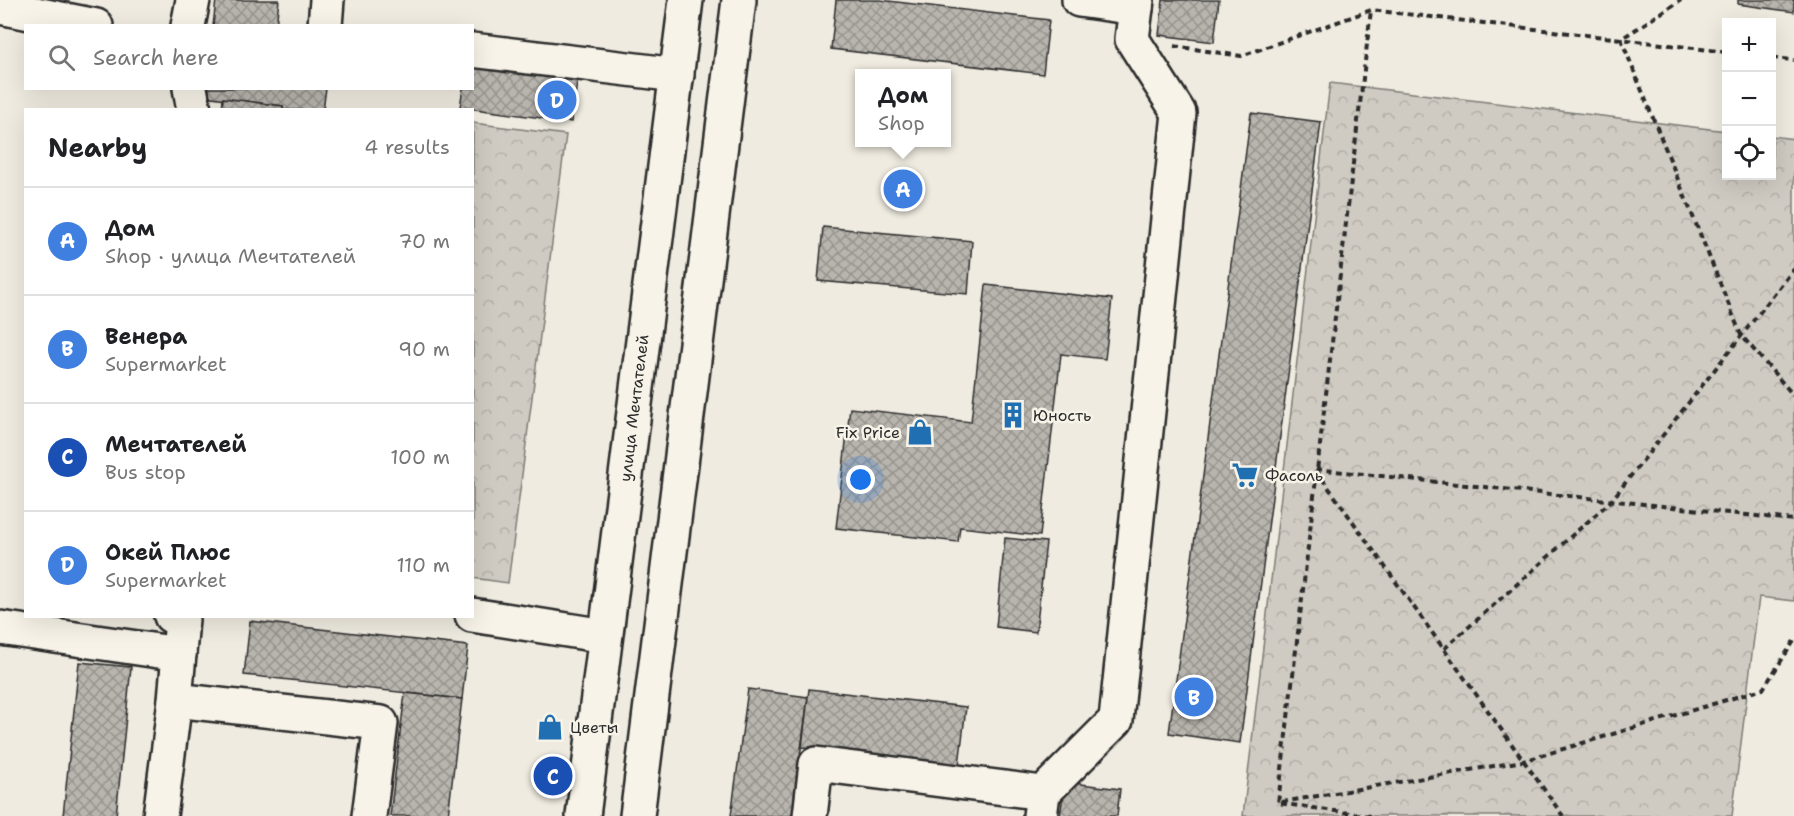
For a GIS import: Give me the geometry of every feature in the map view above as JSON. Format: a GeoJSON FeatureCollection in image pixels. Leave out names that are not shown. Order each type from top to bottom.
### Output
{"type":"FeatureCollection","features":[{"type":"Feature","properties":{"kind":"street"},"geometry":{"type":"LineString","coordinates":[[188,24],[193,0]]}},
{"type":"Feature","properties":{"kind":"street"},"geometry":{"type":"LineString","coordinates":[[325,24],[327,0]]}},
{"type":"Feature","properties":{"kind":"street","name":"улица Мечтателей"},"geometry":{"type":"LineString","coordinates":[[583,816],[686,0]]}},
{"type":"Feature","properties":{"kind":"street"},"geometry":{"type":"LineString","coordinates":[[637,816],[739,0]]}},
{"type":"Feature","properties":{"kind":"street"},"geometry":{"type":"LineString","coordinates":[[810,816],[816,764],[1041,805],[1116,720],[1179,113],[1132,39],[1136,4],[1079,0]]}},
{"type":"Feature","properties":{"kind":"street"},"geometry":{"type":"LineString","coordinates":[[0,7],[86,24]]}},
{"type":"Feature","properties":{"kind":"street"},"geometry":{"type":"LineString","coordinates":[[474,50],[676,75]]}},
{"type":"Feature","properties":{"kind":"street"},"geometry":{"type":"LineString","coordinates":[[190,90],[194,108]]}},
{"type":"Feature","properties":{"kind":"street"},"geometry":{"type":"LineString","coordinates":[[474,615],[605,636]]}},
{"type":"Feature","properties":{"kind":"street"},"geometry":{"type":"LineString","coordinates":[[160,816],[175,700],[179,618]]}},
{"type":"Feature","properties":{"kind":"street"},"geometry":{"type":"LineString","coordinates":[[0,628],[179,654]]}},
{"type":"Feature","properties":{"kind":"street"},"geometry":{"type":"LineString","coordinates":[[175,700],[381,723],[369,816]]}},
{"type":"Feature","properties":{"kind":"path"},"geometry":{"type":"LineString","coordinates":[[1621,39],[1681,0]]}},
{"type":"Feature","properties":{"kind":"path"},"geometry":{"type":"LineString","coordinates":[[1278,803],[1371,10]]}},
{"type":"Feature","properties":{"kind":"path"},"geometry":{"type":"LineString","coordinates":[[1132,39],[1241,56],[1371,10],[1722,52]]}},
{"type":"Feature","properties":{"kind":"path"},"geometry":{"type":"LineString","coordinates":[[1621,39],[1742,335],[1794,396]]}},
{"type":"Feature","properties":{"kind":"path"},"geometry":{"type":"LineString","coordinates":[[1776,58],[1794,60]]}},
{"type":"Feature","properties":{"kind":"path"},"geometry":{"type":"LineString","coordinates":[[1444,649],[1611,501],[1794,269]]}},
{"type":"Feature","properties":{"kind":"path"},"geometry":{"type":"LineString","coordinates":[[1316,469],[1794,520]]}},
{"type":"Feature","properties":{"kind":"path"},"geometry":{"type":"LineString","coordinates":[[1316,469],[1563,816]]}},
{"type":"Feature","properties":{"kind":"path"},"geometry":{"type":"LineString","coordinates":[[1278,803],[1523,760],[1763,689],[1794,642]]}},
{"type":"Feature","properties":{"kind":"path"},"geometry":{"type":"LineString","coordinates":[[1278,803],[1370,816]]}},
{"type":"Feature","properties":{"kind":"green space"},"geometry":{"type":"Polygon","coordinates":[[[1330,83],[1722,131],[1722,180],[1776,180],[1776,137],[1794,139],[1794,601],[1759,597],[1732,816],[1243,816],[1330,83]]]}},
{"type":"Feature","properties":{"kind":"green space"},"geometry":{"type":"Polygon","coordinates":[[[474,123],[566,135],[508,583],[474,578],[474,123]]]}},
{"type":"Feature","properties":{"kind":"building"},"geometry":{"type":"Polygon","coordinates":[[[216,0],[279,0],[276,24],[213,24],[216,0]]]}},
{"type":"Feature","properties":{"kind":"building"},"geometry":{"type":"Polygon","coordinates":[[[836,0],[880,0],[1049,20],[1043,74],[831,49],[836,0]]]}},
{"type":"Feature","properties":{"kind":"building"},"geometry":{"type":"Polygon","coordinates":[[[1163,0],[1219,0],[1214,42],[1159,35],[1163,0]]]}},
{"type":"Feature","properties":{"kind":"building"},"geometry":{"type":"Polygon","coordinates":[[[1738,0],[1794,0],[1794,12],[1738,4],[1738,0]]]}},
{"type":"Feature","properties":{"kind":"building"},"geometry":{"type":"Polygon","coordinates":[[[474,61],[578,76],[571,122],[460,107],[463,90],[474,90],[474,61]]]}},
{"type":"Feature","properties":{"kind":"building"},"geometry":{"type":"Polygon","coordinates":[[[205,90],[326,90],[323,108],[283,108],[283,106],[204,96],[205,90]]]}},
{"type":"Feature","properties":{"kind":"building"},"geometry":{"type":"Polygon","coordinates":[[[223,98],[283,106],[283,108],[222,108],[223,98]]]}},
{"type":"Feature","properties":{"kind":"building"},"geometry":{"type":"Polygon","coordinates":[[[1251,113],[1321,122],[1240,743],[1169,733],[1251,113]]]}},
{"type":"Feature","properties":{"kind":"building"},"geometry":{"type":"Polygon","coordinates":[[[823,227],[972,241],[968,294],[818,281],[823,227]]]}},
{"type":"Feature","properties":{"kind":"building","name":"Юность"},"geometry":{"type":"Polygon","coordinates":[[[986,285],[1112,299],[1105,359],[1061,354],[1040,536],[960,527],[958,542],[836,528],[850,408],[971,422],[986,285]]]}},
{"type":"Feature","properties":{"kind":"building"},"geometry":{"type":"Polygon","coordinates":[[[1005,538],[1046,542],[1036,632],[996,627],[1005,538]]]}},
{"type":"Feature","properties":{"kind":"building"},"geometry":{"type":"Polygon","coordinates":[[[250,621],[468,646],[462,699],[244,675],[250,621]]]}},
{"type":"Feature","properties":{"kind":"building"},"geometry":{"type":"Polygon","coordinates":[[[79,662],[131,667],[116,816],[63,816],[79,662]]]}},
{"type":"Feature","properties":{"kind":"building"},"geometry":{"type":"Polygon","coordinates":[[[748,689],[808,697],[792,816],[731,816],[748,689]]]}},
{"type":"Feature","properties":{"kind":"building"},"geometry":{"type":"Polygon","coordinates":[[[809,689],[966,707],[959,765],[802,747],[809,689]]]}},
{"type":"Feature","properties":{"kind":"building"},"geometry":{"type":"Polygon","coordinates":[[[405,693],[462,699],[448,816],[390,816],[405,693]]]}},
{"type":"Feature","properties":{"kind":"building"},"geometry":{"type":"Polygon","coordinates":[[[1065,782],[1120,789],[1117,816],[1060,816],[1065,782]]]}},
{"type":"Feature","properties":{"kind":"place","name":"Окей Плюс"},"geometry":{"type":"Point","coordinates":[557,100]}},
{"type":"Feature","properties":{"kind":"place","name":"Дом"},"geometry":{"type":"Point","coordinates":[903,189]}},
{"type":"Feature","properties":{"kind":"place","name":"Юность"},"geometry":{"type":"Point","coordinates":[1013,415]}},
{"type":"Feature","properties":{"kind":"place","name":"Fix Price"},"geometry":{"type":"Point","coordinates":[920,432]}},
{"type":"Feature","properties":{"kind":"place","name":"Фасоль"},"geometry":{"type":"Point","coordinates":[1245,475]}},
{"type":"Feature","properties":{"kind":"place","name":"Венера"},"geometry":{"type":"Point","coordinates":[1194,697]}},
{"type":"Feature","properties":{"kind":"place","name":"Цветы"},"geometry":{"type":"Point","coordinates":[550,727]}},
{"type":"Feature","properties":{"kind":"place","name":"Мечтателей"},"geometry":{"type":"Point","coordinates":[553,776]}}]}
